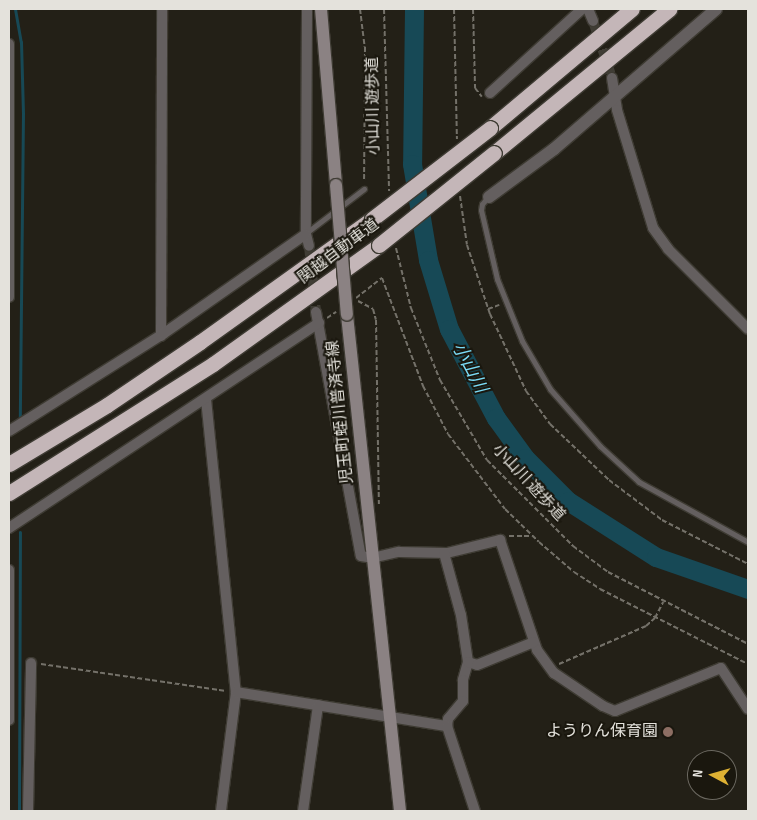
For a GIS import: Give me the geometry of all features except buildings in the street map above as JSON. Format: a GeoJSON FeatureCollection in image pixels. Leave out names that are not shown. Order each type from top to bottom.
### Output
{"type":"FeatureCollection","features":[{"type":"Feature","properties":{"kind":"highway","name":"関越自動車道"},"geometry":{"type":"LineString","coordinates":[[9,464],[200,342],[372,219],[490,128],[632,9]]}},
{"type":"Feature","properties":{"kind":"highway","name":"関越自動車道"},"geometry":{"type":"LineString","coordinates":[[9,493],[213,364],[378,245],[494,153],[669,9]]}},
{"type":"Feature","properties":{"kind":"main road","name":"児玉町蛭川普済寺線"},"geometry":{"type":"LineString","coordinates":[[321,9],[336,186],[344,312],[400,811]]}},
{"type":"Feature","properties":{"kind":"street"},"geometry":{"type":"LineString","coordinates":[[160,336],[162,9]]}},
{"type":"Feature","properties":{"kind":"street"},"geometry":{"type":"LineString","coordinates":[[307,9],[306,234],[309,246]]}},
{"type":"Feature","properties":{"kind":"street"},"geometry":{"type":"LineString","coordinates":[[490,93],[582,9]]}},
{"type":"Feature","properties":{"kind":"street"},"geometry":{"type":"LineString","coordinates":[[588,9],[593,21]]}},
{"type":"Feature","properties":{"kind":"street"},"geometry":{"type":"LineString","coordinates":[[488,197],[554,150],[716,9]]}},
{"type":"Feature","properties":{"kind":"street"},"geometry":{"type":"LineString","coordinates":[[9,44],[9,298]]}},
{"type":"Feature","properties":{"kind":"street"},"geometry":{"type":"LineString","coordinates":[[612,78],[653,228],[668,249],[748,329]]}},
{"type":"Feature","properties":{"kind":"street"},"geometry":{"type":"LineString","coordinates":[[9,430],[160,336],[306,234]]}},
{"type":"Feature","properties":{"kind":"street"},"geometry":{"type":"LineString","coordinates":[[316,312],[361,556],[372,558],[399,552],[444,553],[500,540],[534,642],[550,668],[603,706],[615,710],[721,668],[748,708]]}},
{"type":"Feature","properties":{"kind":"street"},"geometry":{"type":"LineString","coordinates":[[9,528],[319,323]]}},
{"type":"Feature","properties":{"kind":"street"},"geometry":{"type":"LineString","coordinates":[[206,399],[236,692],[221,811]]}},
{"type":"Feature","properties":{"kind":"street"},"geometry":{"type":"LineString","coordinates":[[444,553],[461,615],[468,662],[461,707],[450,715],[446,726],[475,811]]}},
{"type":"Feature","properties":{"kind":"street"},"geometry":{"type":"LineString","coordinates":[[9,570],[9,720]]}},
{"type":"Feature","properties":{"kind":"street"},"geometry":{"type":"LineString","coordinates":[[468,662],[477,665],[534,642]]}},
{"type":"Feature","properties":{"kind":"street"},"geometry":{"type":"LineString","coordinates":[[28,811],[31,663]]}},
{"type":"Feature","properties":{"kind":"street"},"geometry":{"type":"LineString","coordinates":[[236,692],[446,726]]}},
{"type":"Feature","properties":{"kind":"street"},"geometry":{"type":"LineString","coordinates":[[303,811],[318,705]]}},
{"type":"Feature","properties":{"kind":"lane"},"geometry":{"type":"LineString","coordinates":[[306,234],[364,189]]}},
{"type":"Feature","properties":{"kind":"lane"},"geometry":{"type":"LineString","coordinates":[[488,197],[482,204],[481,210],[497,279],[530,357],[559,401],[600,446],[639,482],[748,542]]}},
{"type":"Feature","properties":{"kind":"path"},"geometry":{"type":"LineString","coordinates":[[360,9],[366,117],[364,189]]}},
{"type":"Feature","properties":{"kind":"path","name":"小山川 遊歩道"},"geometry":{"type":"LineString","coordinates":[[384,9],[390,201]]}},
{"type":"Feature","properties":{"kind":"path"},"geometry":{"type":"LineString","coordinates":[[454,9],[457,149]]}},
{"type":"Feature","properties":{"kind":"path"},"geometry":{"type":"LineString","coordinates":[[473,9],[475,88],[480,97],[490,93]]}},
{"type":"Feature","properties":{"kind":"path"},"geometry":{"type":"LineString","coordinates":[[460,192],[467,245],[488,308],[526,391],[557,430],[609,480],[662,520],[748,564]]}},
{"type":"Feature","properties":{"kind":"path","name":"小山川 遊歩道"},"geometry":{"type":"LineString","coordinates":[[396,245],[411,308],[440,380],[487,460],[573,546],[608,572],[748,644]]}},
{"type":"Feature","properties":{"kind":"path"},"geometry":{"type":"LineString","coordinates":[[380,510],[376,320],[373,309],[355,299],[382,278],[423,386],[448,434],[505,509],[574,572],[655,618],[748,664]]}},
{"type":"Feature","properties":{"kind":"path"},"geometry":{"type":"LineString","coordinates":[[488,308],[494,307]]}},
{"type":"Feature","properties":{"kind":"path"},"geometry":{"type":"LineString","coordinates":[[319,323],[344,312]]}},
{"type":"Feature","properties":{"kind":"path"},"geometry":{"type":"LineString","coordinates":[[500,540],[509,536],[533,536]]}},
{"type":"Feature","properties":{"kind":"path"},"geometry":{"type":"LineString","coordinates":[[550,668],[646,626],[655,618],[664,601]]}},
{"type":"Feature","properties":{"kind":"path"},"geometry":{"type":"LineString","coordinates":[[31,663],[236,692]]}},
{"type":"Feature","properties":{"kind":"waterway"},"geometry":{"type":"LineString","coordinates":[[15,9],[21,42],[23,113],[20,417]]}},
{"type":"Feature","properties":{"kind":"waterway","name":"小山川"},"geometry":{"type":"LineString","coordinates":[[414,9],[412,164],[428,260],[449,329],[496,418],[525,458],[568,501],[656,557],[748,589]]}},
{"type":"Feature","properties":{"kind":"waterway"},"geometry":{"type":"LineString","coordinates":[[19,811],[20,532]]}},
{"type":"Feature","properties":{"kind":"tunnel"},"geometry":{"type":"LineString","coordinates":[[593,21],[612,78]]}},
{"type":"Feature","properties":{"kind":"tunnel"},"geometry":{"type":"LineString","coordinates":[[309,246],[316,312]]}},
{"type":"Feature","properties":{"kind":"place","name":"ようりん保育園"},"geometry":{"type":"Point","coordinates":[668,732]}}]}
